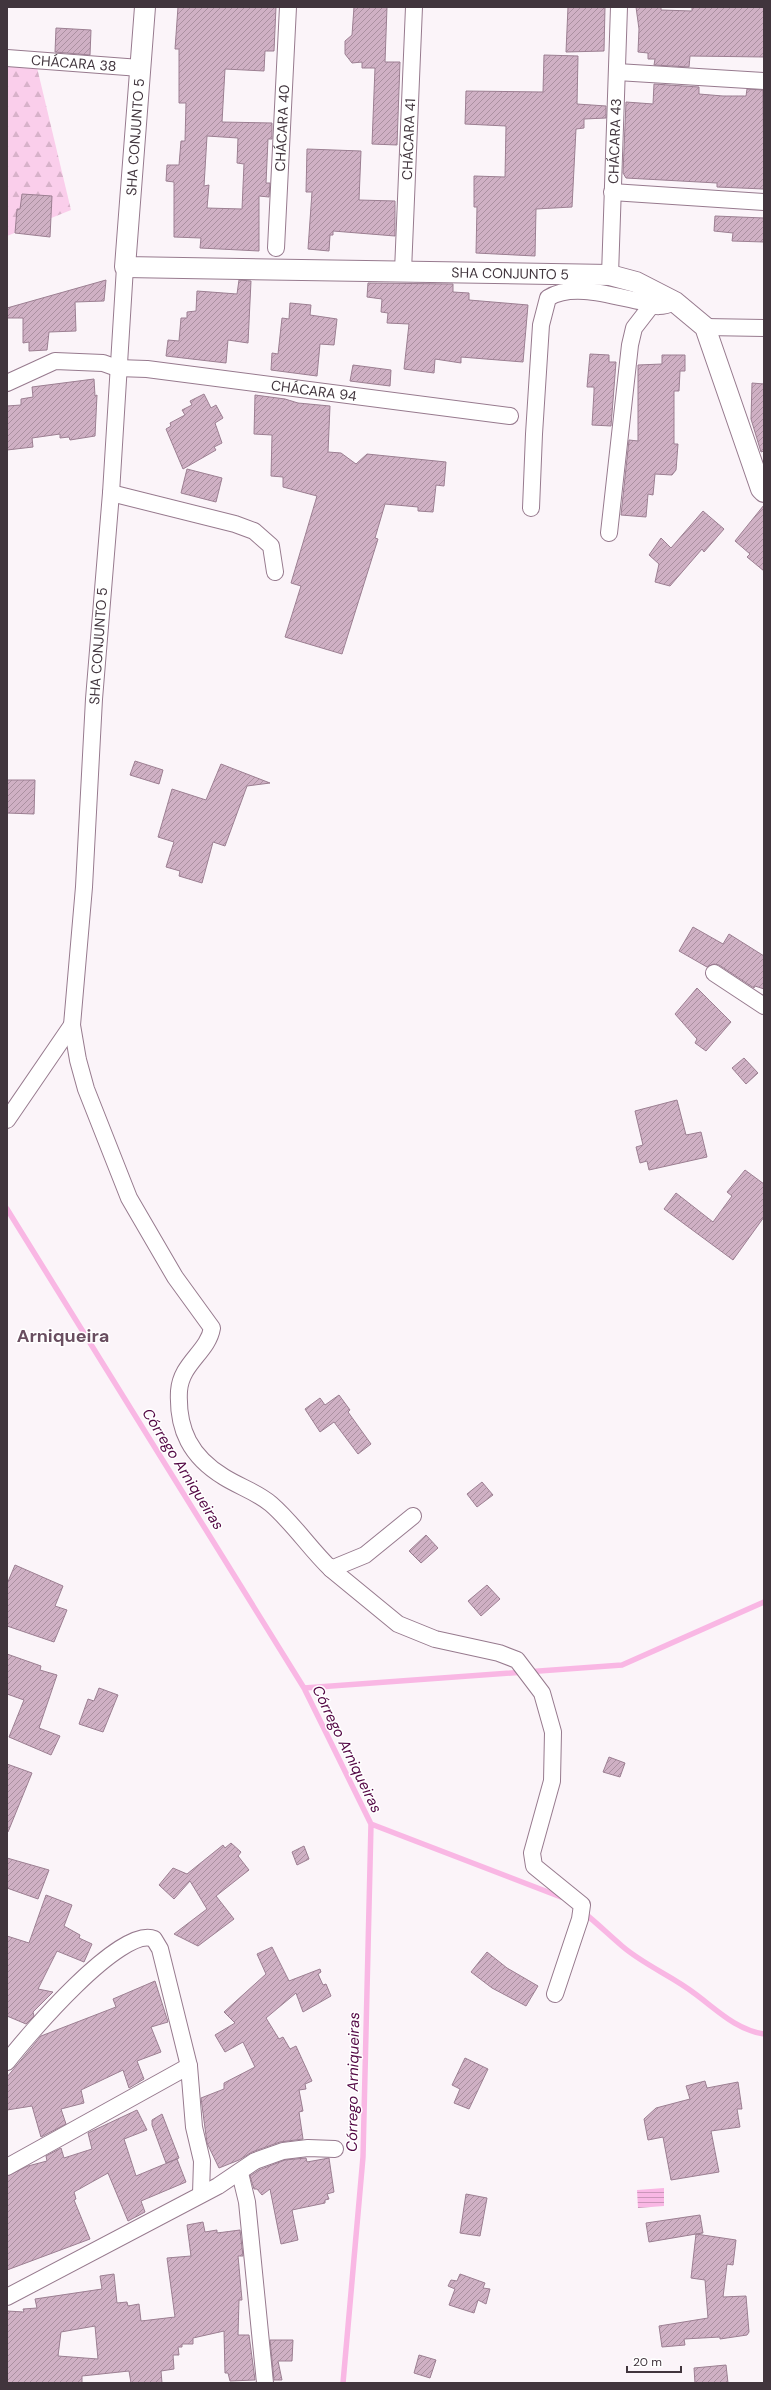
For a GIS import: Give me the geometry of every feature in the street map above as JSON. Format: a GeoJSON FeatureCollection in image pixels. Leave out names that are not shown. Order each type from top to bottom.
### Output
{"type":"FeatureCollection","features":[{"type":"Feature","properties":{"kind":"street","name":"SHA CONJUNTO 5"},"geometry":{"type":"LineString","coordinates":[[72,1025],[84,887],[94,699],[111,493],[118,368],[144,7]]}},
{"type":"Feature","properties":{"kind":"street","name":"CHÁCARA 40"},"geometry":{"type":"LineString","coordinates":[[276,248],[288,7]]}},
{"type":"Feature","properties":{"kind":"street","name":"CHÁCARA 41"},"geometry":{"type":"LineString","coordinates":[[403,271],[414,7]]}},
{"type":"Feature","properties":{"kind":"street","name":"CHÁCARA 43"},"geometry":{"type":"LineString","coordinates":[[610,275],[619,7]]}},
{"type":"Feature","properties":{"kind":"street","name":"CHÁCARA 38"},"geometry":{"type":"LineString","coordinates":[[7,58],[140,68]]}},
{"type":"Feature","properties":{"kind":"street"},"geometry":{"type":"LineString","coordinates":[[617,72],[764,81]]}},
{"type":"Feature","properties":{"kind":"street"},"geometry":{"type":"LineString","coordinates":[[612,192],[764,202]]}},
{"type":"Feature","properties":{"kind":"street","name":"SHA CONJUNTO 5"},"geometry":{"type":"LineString","coordinates":[[125,267],[610,275],[636,282],[675,302],[705,327]]}},
{"type":"Feature","properties":{"kind":"street"},"geometry":{"type":"LineString","coordinates":[[531,508],[541,326],[548,298],[556,294],[584,291],[643,302],[651,306],[663,307],[675,302]]}},
{"type":"Feature","properties":{"kind":"street"},"geometry":{"type":"LineString","coordinates":[[609,533],[630,345],[634,328],[651,306]]}},
{"type":"Feature","properties":{"kind":"street"},"geometry":{"type":"LineString","coordinates":[[764,328],[705,327],[760,489],[764,492]]}},
{"type":"Feature","properties":{"kind":"street","name":"CHÁCARA 94"},"geometry":{"type":"LineString","coordinates":[[7,383],[55,361],[103,363],[118,368],[147,369],[510,416]]}},
{"type":"Feature","properties":{"kind":"street"},"geometry":{"type":"LineString","coordinates":[[111,493],[190,512],[254,531],[271,546],[274,572]]}},
{"type":"Feature","properties":{"kind":"street"},"geometry":{"type":"LineString","coordinates":[[714,973],[764,1006]]}},
{"type":"Feature","properties":{"kind":"street"},"geometry":{"type":"LineString","coordinates":[[7,1120],[72,1025]]}},
{"type":"Feature","properties":{"kind":"street"},"geometry":{"type":"LineString","coordinates":[[72,1025],[78,1060],[86,1089],[129,1198],[175,1277],[212,1328],[206,1343],[188,1364],[179,1390],[179,1413],[190,1447],[209,1467],[270,1504],[331,1569],[398,1624],[435,1639],[499,1653],[517,1660],[542,1693],[554,1732],[552,1781],[532,1853],[534,1866],[582,1905],[580,1918],[555,1994]]}},
{"type":"Feature","properties":{"kind":"street"},"geometry":{"type":"LineString","coordinates":[[331,1569],[365,1555],[413,1516]]}},
{"type":"Feature","properties":{"kind":"street"},"geometry":{"type":"LineString","coordinates":[[7,2062],[56,2005],[117,1949],[144,1936],[154,1939],[160,1948],[189,2066],[194,2126],[202,2162],[201,2194]]}},
{"type":"Feature","properties":{"kind":"street"},"geometry":{"type":"LineString","coordinates":[[7,2167],[189,2066]]}},
{"type":"Feature","properties":{"kind":"street"},"geometry":{"type":"LineString","coordinates":[[7,2297],[240,2173],[255,2161],[283,2151],[308,2148],[335,2149]]}},
{"type":"Feature","properties":{"kind":"street"},"geometry":{"type":"LineString","coordinates":[[240,2173],[246,2202],[265,2383]]}},
{"type":"Feature","properties":{"kind":"green space"},"geometry":{"type":"Polygon","coordinates":[[[7,54],[34,55],[71,210],[7,236],[7,54]]]}},
{"type":"Feature","properties":{"kind":"shaded area"},"geometry":{"type":"Polygon","coordinates":[[[664,2188],[664,2206],[638,2208],[637,2190],[664,2188]]]}},
{"type":"Feature","properties":{"kind":"building"},"geometry":{"type":"Polygon","coordinates":[[[178,7],[276,7],[274,51],[265,51],[264,71],[225,69],[222,122],[272,123],[272,139],[268,139],[266,183],[270,183],[269,197],[259,196],[259,251],[200,248],[201,238],[174,237],[174,182],[166,181],[167,165],[179,165],[181,141],[185,141],[186,103],[179,103],[179,49],[175,49],[178,7]],[[207,136],[204,186],[209,185],[207,208],[242,209],[244,164],[237,163],[238,138],[207,136]]]}},
{"type":"Feature","properties":{"kind":"building"},"geometry":{"type":"Polygon","coordinates":[[[354,7],[387,7],[385,62],[400,62],[397,145],[372,144],[375,68],[362,68],[362,62],[352,63],[345,54],[345,41],[352,35],[354,7]]]}},
{"type":"Feature","properties":{"kind":"building"},"geometry":{"type":"Polygon","coordinates":[[[568,7],[605,7],[604,51],[566,52],[568,7]]]}},
{"type":"Feature","properties":{"kind":"building"},"geometry":{"type":"Polygon","coordinates":[[[636,7],[661,7],[661,10],[692,11],[692,7],[764,7],[764,57],[690,56],[689,67],[654,65],[655,59],[648,59],[648,53],[638,52],[639,29],[636,7]]]}},
{"type":"Feature","properties":{"kind":"building"},"geometry":{"type":"Polygon","coordinates":[[[56,28],[91,30],[90,55],[55,52],[56,28]]]}},
{"type":"Feature","properties":{"kind":"building"},"geometry":{"type":"Polygon","coordinates":[[[544,55],[578,56],[577,104],[606,106],[606,118],[584,119],[584,128],[576,129],[572,207],[536,209],[535,256],[476,253],[477,207],[474,207],[474,176],[505,177],[506,126],[465,124],[466,91],[543,92],[544,55]]]}},
{"type":"Feature","properties":{"kind":"building"},"geometry":{"type":"Polygon","coordinates":[[[654,84],[699,87],[699,94],[723,96],[746,96],[747,89],[763,90],[764,189],[717,187],[717,183],[626,178],[623,173],[626,102],[653,104],[654,84]]]}},
{"type":"Feature","properties":{"kind":"building"},"geometry":{"type":"Polygon","coordinates":[[[307,149],[361,151],[359,200],[395,201],[395,236],[333,231],[333,235],[330,235],[329,251],[308,249],[312,192],[306,192],[307,149]]]}},
{"type":"Feature","properties":{"kind":"building"},"geometry":{"type":"Polygon","coordinates":[[[22,194],[52,196],[50,237],[15,233],[17,209],[20,209],[22,194]]]}},
{"type":"Feature","properties":{"kind":"building"},"geometry":{"type":"Polygon","coordinates":[[[715,216],[764,218],[764,242],[732,241],[733,233],[714,231],[715,216]]]}},
{"type":"Feature","properties":{"kind":"building"},"geometry":{"type":"Polygon","coordinates":[[[106,280],[104,301],[75,302],[76,331],[49,332],[47,350],[29,351],[29,342],[23,343],[23,318],[7,318],[7,308],[106,280]]]}},
{"type":"Feature","properties":{"kind":"building"},"geometry":{"type":"Polygon","coordinates":[[[239,280],[251,281],[248,343],[228,340],[226,363],[166,356],[168,340],[179,341],[181,318],[187,318],[187,312],[196,311],[197,291],[237,294],[239,280]]]}},
{"type":"Feature","properties":{"kind":"building"},"geometry":{"type":"Polygon","coordinates":[[[368,283],[453,284],[453,292],[469,293],[469,300],[528,305],[523,362],[461,357],[461,363],[435,359],[434,373],[404,369],[409,324],[387,323],[388,313],[381,312],[382,299],[367,297],[368,283]]]}},
{"type":"Feature","properties":{"kind":"building"},"geometry":{"type":"Polygon","coordinates":[[[290,303],[311,305],[310,315],[337,319],[334,345],[320,344],[317,376],[271,370],[272,353],[278,354],[282,318],[289,319],[290,303]]]}},
{"type":"Feature","properties":{"kind":"building"},"geometry":{"type":"Polygon","coordinates":[[[590,354],[609,355],[609,362],[616,362],[611,426],[592,425],[594,387],[587,387],[590,354]]]}},
{"type":"Feature","properties":{"kind":"building"},"geometry":{"type":"Polygon","coordinates":[[[662,355],[685,355],[685,371],[680,371],[679,391],[674,391],[674,444],[678,444],[676,470],[672,475],[655,474],[653,495],[648,494],[646,517],[621,515],[629,440],[638,441],[638,365],[662,364],[662,355]]]}},
{"type":"Feature","properties":{"kind":"building"},"geometry":{"type":"Polygon","coordinates":[[[353,365],[391,370],[390,386],[350,381],[353,365]]]}},
{"type":"Feature","properties":{"kind":"building"},"geometry":{"type":"Polygon","coordinates":[[[94,379],[95,396],[97,395],[95,436],[70,440],[69,437],[60,438],[60,434],[32,438],[33,447],[7,450],[7,406],[21,405],[21,399],[33,397],[32,387],[94,379]]]}},
{"type":"Feature","properties":{"kind":"building"},"geometry":{"type":"Polygon","coordinates":[[[752,383],[764,384],[764,451],[761,452],[751,419],[752,383]]]}},
{"type":"Feature","properties":{"kind":"building"},"geometry":{"type":"Polygon","coordinates":[[[204,394],[211,408],[216,405],[223,418],[215,423],[222,443],[214,447],[216,450],[183,469],[166,429],[171,426],[170,423],[185,415],[182,410],[192,405],[190,401],[204,394]]]}},
{"type":"Feature","properties":{"kind":"building"},"geometry":{"type":"Polygon","coordinates":[[[255,395],[285,399],[298,403],[330,406],[328,452],[341,453],[356,464],[367,454],[446,462],[444,486],[436,485],[433,512],[418,511],[418,507],[385,504],[375,538],[378,539],[342,654],[285,637],[301,586],[291,583],[317,496],[283,487],[283,477],[271,476],[272,435],[254,434],[255,395]]]}},
{"type":"Feature","properties":{"kind":"building"},"geometry":{"type":"Polygon","coordinates":[[[187,469],[222,478],[216,502],[181,493],[187,469]]]}},
{"type":"Feature","properties":{"kind":"building"},"geometry":{"type":"Polygon","coordinates":[[[764,505],[764,571],[747,557],[750,554],[735,541],[764,505]]]}},
{"type":"Feature","properties":{"kind":"building"},"geometry":{"type":"Polygon","coordinates":[[[703,511],[724,529],[704,552],[702,549],[670,586],[655,582],[659,564],[649,555],[661,538],[671,548],[703,511]]]}},
{"type":"Feature","properties":{"kind":"building"},"geometry":{"type":"Polygon","coordinates":[[[135,761],[163,770],[159,784],[130,775],[135,761]]]}},
{"type":"Feature","properties":{"kind":"building"},"geometry":{"type":"Polygon","coordinates":[[[221,764],[270,783],[247,786],[225,846],[213,842],[202,883],[179,876],[180,871],[166,867],[174,842],[158,837],[172,789],[206,800],[221,764]]]}},
{"type":"Feature","properties":{"kind":"building"},"geometry":{"type":"Polygon","coordinates":[[[7,780],[35,780],[34,814],[7,813],[7,780]]]}},
{"type":"Feature","properties":{"kind":"building"},"geometry":{"type":"Polygon","coordinates":[[[693,927],[723,944],[729,934],[764,956],[764,989],[755,986],[754,988],[719,965],[714,964],[707,967],[679,951],[693,927]]]}},
{"type":"Feature","properties":{"kind":"building"},"geometry":{"type":"Polygon","coordinates":[[[697,988],[731,1022],[706,1051],[695,1043],[697,1039],[675,1014],[697,988]]]}},
{"type":"Feature","properties":{"kind":"building"},"geometry":{"type":"Polygon","coordinates":[[[744,1058],[758,1073],[746,1084],[732,1068],[744,1058]]]}},
{"type":"Feature","properties":{"kind":"building"},"geometry":{"type":"Polygon","coordinates":[[[677,1100],[686,1135],[701,1132],[707,1157],[649,1170],[647,1161],[640,1163],[636,1147],[643,1145],[635,1111],[677,1100]]]}},
{"type":"Feature","properties":{"kind":"building"},"geometry":{"type":"Polygon","coordinates":[[[745,1170],[764,1184],[764,1217],[733,1260],[664,1209],[676,1193],[713,1222],[732,1196],[727,1192],[745,1170]]]}},
{"type":"Feature","properties":{"kind":"building"},"geometry":{"type":"Polygon","coordinates":[[[339,1395],[350,1410],[348,1412],[371,1444],[358,1454],[334,1422],[320,1432],[305,1409],[320,1398],[325,1405],[339,1395]]]}},
{"type":"Feature","properties":{"kind":"building"},"geometry":{"type":"Polygon","coordinates":[[[482,1482],[493,1495],[477,1507],[467,1494],[482,1482]]]}},
{"type":"Feature","properties":{"kind":"building"},"geometry":{"type":"Polygon","coordinates":[[[426,1535],[438,1548],[421,1563],[409,1551],[426,1535]]]}},
{"type":"Feature","properties":{"kind":"building"},"geometry":{"type":"Polygon","coordinates":[[[15,1565],[63,1586],[55,1606],[67,1610],[54,1642],[7,1626],[7,1584],[15,1565]]]}},
{"type":"Feature","properties":{"kind":"building"},"geometry":{"type":"Polygon","coordinates":[[[487,1585],[500,1599],[481,1616],[468,1601],[487,1585]]]}},
{"type":"Feature","properties":{"kind":"building"},"geometry":{"type":"Polygon","coordinates":[[[7,1654],[41,1666],[40,1670],[57,1675],[39,1728],[60,1736],[51,1755],[9,1737],[24,1700],[7,1694],[7,1654]]]}},
{"type":"Feature","properties":{"kind":"building"},"geometry":{"type":"Polygon","coordinates":[[[99,1688],[118,1695],[103,1732],[79,1724],[88,1699],[94,1701],[99,1688]]]}},
{"type":"Feature","properties":{"kind":"building"},"geometry":{"type":"Polygon","coordinates":[[[609,1757],[625,1763],[620,1777],[603,1772],[609,1757]]]}},
{"type":"Feature","properties":{"kind":"building"},"geometry":{"type":"Polygon","coordinates":[[[7,1764],[32,1773],[8,1832],[7,1832],[7,1764]]]}},
{"type":"Feature","properties":{"kind":"building"},"geometry":{"type":"Polygon","coordinates":[[[231,1843],[241,1852],[238,1856],[249,1870],[216,1896],[234,1919],[198,1946],[174,1934],[207,1909],[190,1881],[174,1899],[159,1885],[173,1868],[187,1874],[223,1845],[225,1848],[231,1843]]]}},
{"type":"Feature","properties":{"kind":"building"},"geometry":{"type":"Polygon","coordinates":[[[304,1846],[309,1859],[297,1865],[292,1852],[304,1846]]]}},
{"type":"Feature","properties":{"kind":"building"},"geometry":{"type":"Polygon","coordinates":[[[7,1858],[49,1870],[38,1899],[7,1888],[7,1858]]]}},
{"type":"Feature","properties":{"kind":"building"},"geometry":{"type":"Polygon","coordinates":[[[46,1895],[72,1905],[64,1926],[80,1935],[79,1938],[92,1944],[84,1962],[57,1951],[38,1989],[53,1992],[33,2012],[34,2016],[26,2024],[7,2016],[7,1936],[29,1943],[46,1895]]]}},
{"type":"Feature","properties":{"kind":"building"},"geometry":{"type":"Polygon","coordinates":[[[272,1947],[289,1981],[320,1969],[321,1972],[318,1974],[323,1985],[326,1984],[331,1996],[303,2012],[296,1993],[266,2018],[279,2039],[283,2037],[290,2049],[296,2046],[312,2081],[305,2084],[306,2089],[299,2090],[303,2111],[299,2112],[303,2139],[280,2142],[252,2152],[239,2160],[219,2168],[207,2143],[201,2098],[224,2089],[224,2083],[255,2067],[243,2042],[225,2052],[215,2035],[235,2023],[224,2012],[266,1974],[257,1954],[272,1947]]]}},
{"type":"Feature","properties":{"kind":"building"},"geometry":{"type":"Polygon","coordinates":[[[487,1952],[507,1968],[538,1986],[526,2006],[492,1988],[471,1972],[487,1952]]]}},
{"type":"Feature","properties":{"kind":"building"},"geometry":{"type":"Polygon","coordinates":[[[155,1981],[168,2022],[151,2027],[161,2052],[137,2061],[144,2079],[129,2088],[123,2070],[81,2090],[84,2103],[61,2109],[66,2124],[41,2137],[32,2106],[7,2110],[7,2077],[41,2036],[116,2007],[113,1999],[155,1981]]]}},
{"type":"Feature","properties":{"kind":"building"},"geometry":{"type":"Polygon","coordinates":[[[465,2058],[488,2069],[469,2109],[454,2103],[460,2089],[452,2085],[465,2058]]]}},
{"type":"Feature","properties":{"kind":"building"},"geometry":{"type":"Polygon","coordinates":[[[705,2081],[707,2088],[738,2082],[742,2109],[737,2109],[740,2127],[711,2131],[719,2172],[671,2180],[663,2137],[648,2140],[644,2119],[656,2108],[690,2099],[686,2086],[705,2081]]]}},
{"type":"Feature","properties":{"kind":"building"},"geometry":{"type":"Polygon","coordinates":[[[137,2110],[147,2130],[124,2139],[136,2176],[177,2159],[186,2182],[141,2201],[145,2212],[128,2221],[108,2173],[74,2192],[76,2199],[74,2200],[90,2239],[7,2270],[7,2176],[28,2166],[47,2161],[46,2156],[61,2148],[64,2158],[92,2149],[88,2133],[137,2110]]]}},
{"type":"Feature","properties":{"kind":"building"},"geometry":{"type":"Polygon","coordinates":[[[162,2114],[179,2158],[166,2163],[152,2125],[152,2120],[162,2114]]]}},
{"type":"Feature","properties":{"kind":"building"},"geometry":{"type":"Polygon","coordinates":[[[306,2158],[307,2162],[329,2158],[334,2192],[327,2194],[329,2199],[325,2200],[325,2203],[292,2210],[298,2240],[281,2244],[270,2189],[262,2195],[257,2189],[254,2189],[250,2176],[259,2170],[285,2160],[306,2158]]]}},
{"type":"Feature","properties":{"kind":"building"},"geometry":{"type":"Polygon","coordinates":[[[466,2194],[487,2198],[480,2236],[460,2233],[466,2194]]]}},
{"type":"Feature","properties":{"kind":"building"},"geometry":{"type":"Polygon","coordinates":[[[700,2215],[703,2233],[649,2242],[646,2223],[700,2215]]]}},
{"type":"Feature","properties":{"kind":"building"},"geometry":{"type":"Polygon","coordinates":[[[203,2222],[205,2232],[217,2230],[217,2233],[240,2230],[243,2256],[238,2256],[242,2300],[239,2300],[238,2335],[249,2335],[255,2380],[230,2381],[228,2373],[225,2373],[224,2331],[193,2338],[193,2344],[182,2344],[182,2347],[178,2347],[179,2355],[173,2355],[174,2369],[161,2371],[162,2383],[131,2383],[129,2371],[82,2376],[82,2383],[7,2383],[7,2311],[24,2312],[23,2309],[37,2308],[35,2299],[102,2289],[100,2276],[114,2274],[117,2303],[127,2302],[128,2306],[139,2304],[141,2321],[175,2317],[167,2258],[191,2256],[187,2225],[203,2222]],[[95,2326],[61,2332],[58,2356],[98,2359],[95,2326]]]}},
{"type":"Feature","properties":{"kind":"building"},"geometry":{"type":"Polygon","coordinates":[[[696,2234],[736,2240],[733,2265],[727,2264],[723,2297],[746,2296],[749,2332],[747,2335],[720,2339],[720,2337],[684,2339],[685,2345],[662,2347],[659,2326],[708,2318],[705,2280],[691,2278],[696,2234]]]}},
{"type":"Feature","properties":{"kind":"building"},"geometry":{"type":"Polygon","coordinates":[[[460,2274],[485,2283],[483,2288],[490,2289],[486,2304],[478,2300],[474,2313],[449,2305],[455,2289],[448,2286],[451,2280],[457,2281],[460,2274]]]}},
{"type":"Feature","properties":{"kind":"building"},"geometry":{"type":"Polygon","coordinates":[[[270,2340],[293,2340],[292,2361],[278,2361],[282,2380],[274,2380],[270,2340]]]}},
{"type":"Feature","properties":{"kind":"building"},"geometry":{"type":"Polygon","coordinates":[[[419,2355],[436,2360],[430,2378],[414,2373],[419,2355]]]}},
{"type":"Feature","properties":{"kind":"building"},"geometry":{"type":"Polygon","coordinates":[[[726,2365],[728,2383],[695,2383],[694,2368],[726,2365]]]}},
{"type":"Feature","properties":{"kind":"waterway","name":"Córrego Arniqueiras"},"geometry":{"type":"LineString","coordinates":[[7,1209],[304,1688],[371,1824],[363,2157],[343,2383]]}},
{"type":"Feature","properties":{"kind":"waterway"},"geometry":{"type":"LineString","coordinates":[[304,1688],[622,1665],[764,1602]]}},
{"type":"Feature","properties":{"kind":"waterway"},"geometry":{"type":"LineString","coordinates":[[371,1824],[561,1897]]}},
{"type":"Feature","properties":{"kind":"waterway"},"geometry":{"type":"LineString","coordinates":[[583,1912],[631,1953],[677,1981],[727,2018],[744,2028],[764,2034]]}},
{"type":"Feature","properties":{"kind":"district","name":"Arniqueira"},"geometry":{"type":"Point","coordinates":[63,1336]}}]}
